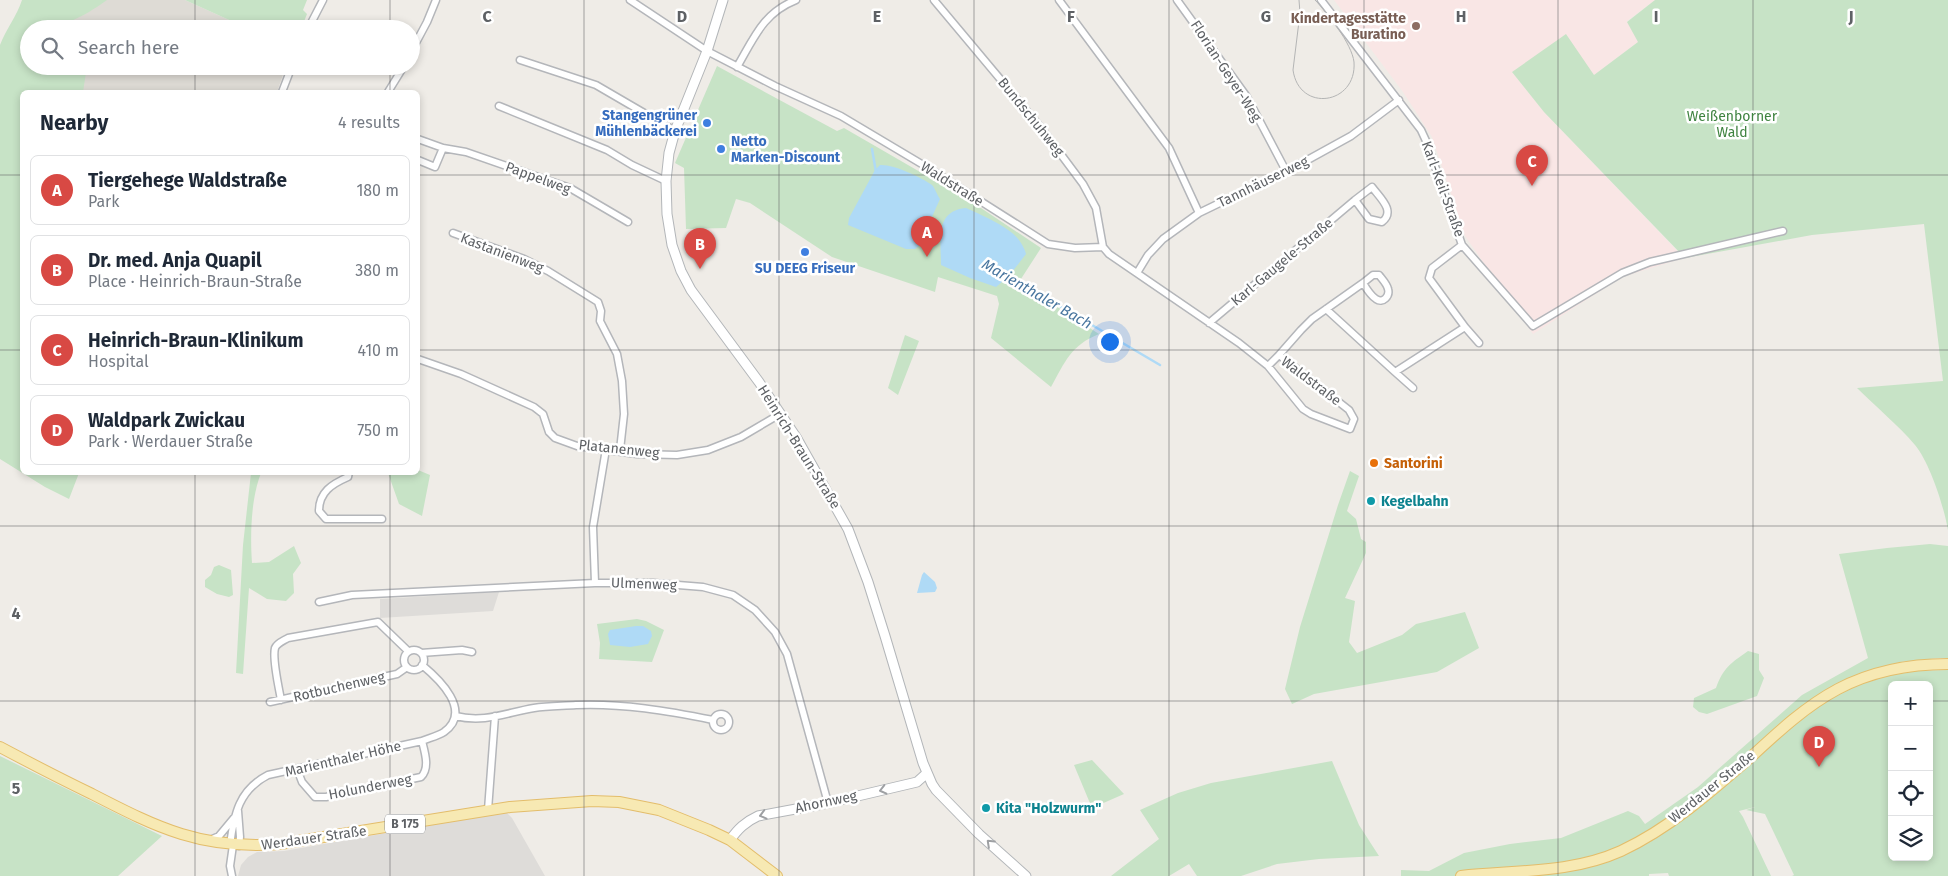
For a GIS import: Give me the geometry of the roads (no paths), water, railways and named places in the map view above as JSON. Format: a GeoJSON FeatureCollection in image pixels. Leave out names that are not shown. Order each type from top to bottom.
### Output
{"type":"FeatureCollection","features":[{"type":"Feature","properties":{"kind":"main road","name":"Werdauer Straße"},"geometry":{"type":"LineString","coordinates":[[1461,876],[1554,869],[1597,859],[1619,851],[1654,832],[1695,804],[1724,781],[1790,722],[1832,692],[1856,680],[1890,670],[1917,665],[1948,664]]}},
{"type":"Feature","properties":{"kind":"main road","name":"Werdauer Straße"},"geometry":{"type":"LineString","coordinates":[[0,748],[124,812],[174,833],[207,841],[234,845],[280,844],[533,804],[619,802],[659,810],[683,818],[730,840],[777,876]]}},
{"type":"Feature","properties":{"kind":"street"},"geometry":{"type":"LineString","coordinates":[[313,20],[323,0]]}},
{"type":"Feature","properties":{"kind":"street"},"geometry":{"type":"LineString","coordinates":[[420,35],[436,0]]}},
{"type":"Feature","properties":{"kind":"street","name":"Waldstraße"},"geometry":{"type":"LineString","coordinates":[[630,0],[706,51],[841,116],[930,169],[1048,244],[1075,248],[1103,247],[1209,324],[1239,343],[1268,366],[1303,409],[1350,429],[1354,419],[1349,410],[1279,355],[1268,366]]}},
{"type":"Feature","properties":{"kind":"street","name":"Heinrich-Braun-Straße"},"geometry":{"type":"LineString","coordinates":[[723,0],[706,51],[675,131],[669,154],[666,181],[667,214],[672,245],[681,271],[691,290],[759,382],[796,438],[848,529],[868,582],[932,784],[946,800],[1026,876]]}},
{"type":"Feature","properties":{"kind":"street"},"geometry":{"type":"LineString","coordinates":[[737,67],[770,14],[782,5],[796,0]]}},
{"type":"Feature","properties":{"kind":"street","name":"Bundschuhweg"},"geometry":{"type":"LineString","coordinates":[[934,0],[1042,129],[1083,184],[1096,208],[1103,247]]}},
{"type":"Feature","properties":{"kind":"street"},"geometry":{"type":"LineString","coordinates":[[1059,0],[1169,148],[1199,213]]}},
{"type":"Feature","properties":{"kind":"street","name":"Florian-Geyer-Weg"},"geometry":{"type":"LineString","coordinates":[[1177,0],[1247,98],[1286,171]]}},
{"type":"Feature","properties":{"kind":"street","name":"Karl-Keil-Straße"},"geometry":{"type":"LineString","coordinates":[[1321,0],[1421,130],[1462,245],[1533,326],[1622,273],[1650,262],[1783,231]]}},
{"type":"Feature","properties":{"kind":"street"},"geometry":{"type":"LineString","coordinates":[[520,60],[596,85],[675,131]]}},
{"type":"Feature","properties":{"kind":"street"},"geometry":{"type":"LineString","coordinates":[[283,90],[289,75]]}},
{"type":"Feature","properties":{"kind":"street"},"geometry":{"type":"LineString","coordinates":[[389,90],[398,75]]}},
{"type":"Feature","properties":{"kind":"street","name":"Tannhäuserweg"},"geometry":{"type":"LineString","coordinates":[[1137,272],[1162,239],[1199,213],[1286,171],[1351,136],[1399,100]]}},
{"type":"Feature","properties":{"kind":"street"},"geometry":{"type":"LineString","coordinates":[[499,106],[606,150],[666,181]]}},
{"type":"Feature","properties":{"kind":"street","name":"Pappelweg"},"geometry":{"type":"LineString","coordinates":[[420,140],[443,148],[466,152],[570,188],[628,222]]}},
{"type":"Feature","properties":{"kind":"street"},"geometry":{"type":"LineString","coordinates":[[420,161],[435,167],[443,148]]}},
{"type":"Feature","properties":{"kind":"street","name":"Karl-Gaugele-Straße"},"geometry":{"type":"LineString","coordinates":[[1209,324],[1355,200],[1372,187],[1387,207],[1386,219],[1382,222],[1369,219],[1355,200]]}},
{"type":"Feature","properties":{"kind":"street","name":"Kastanienweg"},"geometry":{"type":"LineString","coordinates":[[453,234],[524,259],[555,275],[598,302],[601,311],[600,321],[617,354],[622,381],[624,414],[620,450]]}},
{"type":"Feature","properties":{"kind":"street"},"geometry":{"type":"LineString","coordinates":[[1462,245],[1432,268],[1429,278],[1479,344]]}},
{"type":"Feature","properties":{"kind":"street"},"geometry":{"type":"LineString","coordinates":[[1279,355],[1301,330],[1326,309],[1363,283]]}},
{"type":"Feature","properties":{"kind":"street"},"geometry":{"type":"LineString","coordinates":[[1326,309],[1413,388]]}},
{"type":"Feature","properties":{"kind":"street"},"geometry":{"type":"LineString","coordinates":[[1395,372],[1465,326]]}},
{"type":"Feature","properties":{"kind":"street","name":"Platanenweg"},"geometry":{"type":"LineString","coordinates":[[420,361],[461,374],[534,407],[543,414],[549,432],[555,438],[577,446],[606,448],[637,454],[677,454],[708,450],[741,436],[780,414]]}},
{"type":"Feature","properties":{"kind":"street"},"geometry":{"type":"LineString","coordinates":[[595,583],[594,527],[606,448]]}},
{"type":"Feature","properties":{"kind":"street"},"geometry":{"type":"LineString","coordinates":[[348,475],[324,492],[319,502],[319,511],[326,519],[382,519]]}},
{"type":"Feature","properties":{"kind":"street","name":"Ulmenweg"},"geometry":{"type":"LineString","coordinates":[[319,602],[352,595],[595,583],[653,583],[703,587],[733,595],[755,610],[775,632],[787,654],[828,803]]}},
{"type":"Feature","properties":{"kind":"street"},"geometry":{"type":"LineString","coordinates":[[281,700],[275,648],[279,642],[288,638],[378,622],[408,651]]}},
{"type":"Feature","properties":{"kind":"street"},"geometry":{"type":"LineString","coordinates":[[408,651],[462,650],[472,652]]}},
{"type":"Feature","properties":{"kind":"street"},"geometry":{"type":"LineString","coordinates":[[408,651],[404,662],[407,667],[416,669],[422,665]]}},
{"type":"Feature","properties":{"kind":"street"},"geometry":{"type":"LineString","coordinates":[[421,652],[422,665]]}},
{"type":"Feature","properties":{"kind":"street"},"geometry":{"type":"LineString","coordinates":[[422,665],[451,694],[455,716],[471,720],[535,708],[578,705],[623,706],[666,711],[713,720]]}},
{"type":"Feature","properties":{"kind":"street","name":"Rotbuchenweg"},"geometry":{"type":"LineString","coordinates":[[270,702],[397,674],[407,667]]}},
{"type":"Feature","properties":{"kind":"street","name":"Marienthaler Höhe"},"geometry":{"type":"LineString","coordinates":[[207,841],[219,836],[234,818],[245,793],[258,780],[268,775],[422,741],[444,732],[451,725],[455,716]]}},
{"type":"Feature","properties":{"kind":"street"},"geometry":{"type":"LineString","coordinates":[[488,810],[495,716]]}},
{"type":"Feature","properties":{"kind":"street","name":"Holunderweg"},"geometry":{"type":"LineString","coordinates":[[297,769],[302,782],[315,797],[326,797],[421,777],[425,773],[426,761],[422,741]]}},
{"type":"Feature","properties":{"kind":"street","name":"Ahornweg"},"geometry":{"type":"LineString","coordinates":[[730,840],[748,820],[758,816],[828,803],[917,782],[927,773]]}},
{"type":"Feature","properties":{"kind":"street"},"geometry":{"type":"LineString","coordinates":[[230,875],[234,845],[240,837],[238,810]]}},
{"type":"Feature","properties":{"kind":"street","name":"Marienthaler Höhe"},"geometry":{"type":"LineString","coordinates":[[234,818],[234,845]]}},
{"type":"Feature","properties":{"kind":"water"},"geometry":{"type":"Polygon","coordinates":[[[880,165],[899,169],[927,182],[933,186],[940,199],[931,219],[925,241],[915,249],[906,249],[848,225],[849,218],[875,170],[880,165]]]}},
{"type":"Feature","properties":{"kind":"water"},"geometry":{"type":"Polygon","coordinates":[[[966,208],[996,222],[1011,232],[1017,237],[1025,251],[1026,254],[1009,276],[996,287],[941,265],[940,237],[944,221],[956,210],[966,208]]]}},
{"type":"Feature","properties":{"kind":"water"},"geometry":{"type":"Polygon","coordinates":[[[924,572],[935,582],[937,588],[935,592],[917,593],[924,572]]]}},
{"type":"Feature","properties":{"kind":"water"},"geometry":{"type":"Polygon","coordinates":[[[643,626],[651,631],[652,636],[648,644],[630,647],[610,645],[608,634],[610,630],[643,626]]]}},
{"type":"Feature","properties":{"kind":"waterway","name":"Marienthaler Bach"},"geometry":{"type":"LineString","coordinates":[[872,149],[876,172]]}},
{"type":"Feature","properties":{"kind":"waterway","name":"Marienthaler Bach"},"geometry":{"type":"LineString","coordinates":[[1007,274],[1019,285],[1046,298],[1160,365]]}},
{"type":"Feature","properties":{"kind":"tram line"},"geometry":{"type":"LineString","coordinates":[[1299,0],[1300,13],[1293,70],[1297,84],[1305,93],[1316,98],[1327,98],[1338,95],[1347,87],[1352,76],[1354,62],[1349,46],[1344,38],[1315,0]]}},
{"type":"Feature","properties":{"kind":"place","name":"Kindertagesstätte Buratino"},"geometry":{"type":"Point","coordinates":[1416,26]}},
{"type":"Feature","properties":{"kind":"place","name":"Stangengrüner Mühlenbäckerei"},"geometry":{"type":"Point","coordinates":[707,123]}},
{"type":"Feature","properties":{"kind":"place","name":"Netto Marken-Discount"},"geometry":{"type":"Point","coordinates":[721,149]}},
{"type":"Feature","properties":{"kind":"place","name":"Heinrich-Braun-Klinikum"},"geometry":{"type":"Point","coordinates":[1532,186]}},
{"type":"Feature","properties":{"kind":"place","name":"SU DEEG Friseur"},"geometry":{"type":"Point","coordinates":[805,252]}},
{"type":"Feature","properties":{"kind":"place","name":"Tiergehege Waldstraße"},"geometry":{"type":"Point","coordinates":[927,257]}},
{"type":"Feature","properties":{"kind":"place","name":"Dr. med. Anja Quapil"},"geometry":{"type":"Point","coordinates":[700,269]}},
{"type":"Feature","properties":{"kind":"place","name":"Santorini"},"geometry":{"type":"Point","coordinates":[1374,463]}},
{"type":"Feature","properties":{"kind":"place","name":"Kegelbahn"},"geometry":{"type":"Point","coordinates":[1371,501]}},
{"type":"Feature","properties":{"kind":"place","name":"Waldpark Zwickau"},"geometry":{"type":"Point","coordinates":[1819,767]}},
{"type":"Feature","properties":{"kind":"place","name":"Kita \"Holzwurm\""},"geometry":{"type":"Point","coordinates":[986,808]}},
{"type":"Feature","properties":{"kind":"park label","name":"Weißenborner Wald"},"geometry":{"type":"Point","coordinates":[1732,124]}}]}
